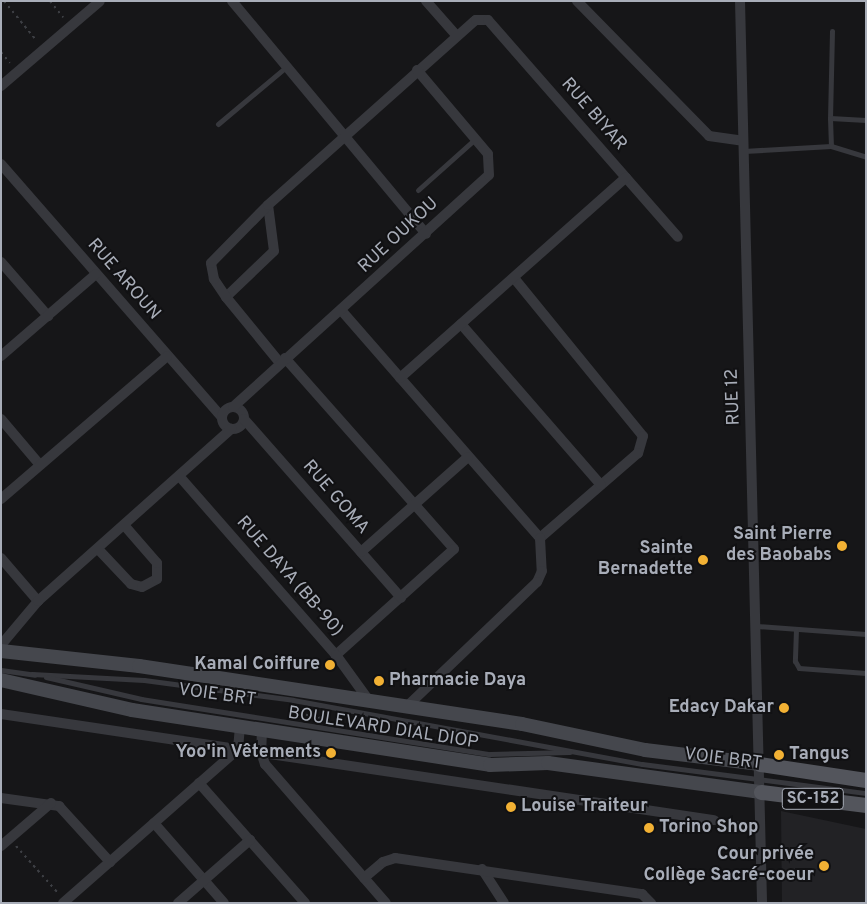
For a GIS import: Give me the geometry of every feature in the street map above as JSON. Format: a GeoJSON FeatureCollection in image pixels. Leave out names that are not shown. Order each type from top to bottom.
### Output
{"type":"FeatureCollection","features":[{"type":"Feature","properties":{"kind":"main road"},"geometry":{"type":"LineString","coordinates":[[761,778],[866,780]]}},
{"type":"Feature","properties":{"kind":"main road","name":"SC-152"},"geometry":{"type":"LineString","coordinates":[[761,778],[866,805]]}},
{"type":"Feature","properties":{"kind":"street"},"geometry":{"type":"LineString","coordinates":[[1,86],[100,1]]}},
{"type":"Feature","properties":{"kind":"street"},"geometry":{"type":"LineString","coordinates":[[232,1],[343,137],[426,234]]}},
{"type":"Feature","properties":{"kind":"street"},"geometry":{"type":"LineString","coordinates":[[336,655],[454,549],[416,504],[282,361],[226,297],[214,279],[211,263],[268,205],[456,35],[426,1]]}},
{"type":"Feature","properties":{"kind":"street"},"geometry":{"type":"LineString","coordinates":[[577,1],[709,136],[744,146]]}},
{"type":"Feature","properties":{"kind":"street","name":"RUE 12"},"geometry":{"type":"LineString","coordinates":[[740,1],[761,778],[762,903]]}},
{"type":"Feature","properties":{"kind":"street","name":"RUE BIYAR"},"geometry":{"type":"LineString","coordinates":[[456,35],[482,18],[678,236]]}},
{"type":"Feature","properties":{"kind":"street","name":"RUE OUKOU"},"geometry":{"type":"LineString","coordinates":[[222,417],[489,175],[488,154],[417,70]]}},
{"type":"Feature","properties":{"kind":"street","name":"RUE AROUN"},"geometry":{"type":"LineString","coordinates":[[1,164],[231,429]]}},
{"type":"Feature","properties":{"kind":"street"},"geometry":{"type":"LineString","coordinates":[[400,378],[626,177]]}},
{"type":"Feature","properties":{"kind":"street"},"geometry":{"type":"LineString","coordinates":[[226,297],[274,251],[268,205]]}},
{"type":"Feature","properties":{"kind":"street"},"geometry":{"type":"LineString","coordinates":[[1,262],[48,316]]}},
{"type":"Feature","properties":{"kind":"street"},"geometry":{"type":"LineString","coordinates":[[1,356],[96,274]]}},
{"type":"Feature","properties":{"kind":"street"},"geometry":{"type":"LineString","coordinates":[[514,278],[640,428],[643,444],[638,453],[540,538]]}},
{"type":"Feature","properties":{"kind":"street"},"geometry":{"type":"LineString","coordinates":[[341,310],[540,538],[542,570],[537,582],[406,707]]}},
{"type":"Feature","properties":{"kind":"street"},"geometry":{"type":"LineString","coordinates":[[461,324],[601,485]]}},
{"type":"Feature","properties":{"kind":"street"},"geometry":{"type":"LineString","coordinates":[[1,498],[167,356]]}},
{"type":"Feature","properties":{"kind":"street","name":"RUE GOMA"},"geometry":{"type":"LineString","coordinates":[[233,407],[401,598]]}},
{"type":"Feature","properties":{"kind":"street"},"geometry":{"type":"LineString","coordinates":[[1,419],[40,465]]}},
{"type":"Feature","properties":{"kind":"street"},"geometry":{"type":"LineString","coordinates":[[1,645],[38,601],[180,477],[231,429],[240,427],[244,419]]}},
{"type":"Feature","properties":{"kind":"street"},"geometry":{"type":"LineString","coordinates":[[361,552],[468,457]]}},
{"type":"Feature","properties":{"kind":"street","name":"RUE DAYA (BB-90)"},"geometry":{"type":"LineString","coordinates":[[180,477],[336,655],[370,702]]}},
{"type":"Feature","properties":{"kind":"street"},"geometry":{"type":"LineString","coordinates":[[98,548],[132,584],[142,588],[157,579],[157,563],[124,525]]}},
{"type":"Feature","properties":{"kind":"street"},"geometry":{"type":"LineString","coordinates":[[1,558],[38,601]]}},
{"type":"Feature","properties":{"kind":"street","name":"BOULEVARD DIAL DIOP"},"geometry":{"type":"LineString","coordinates":[[1,651],[139,666],[522,724],[645,750],[761,778]]}},
{"type":"Feature","properties":{"kind":"street","name":"BOULEVARD DIAL DIOP"},"geometry":{"type":"LineString","coordinates":[[1,680],[132,710],[240,725],[490,765],[548,764],[761,778]]}},
{"type":"Feature","properties":{"kind":"street"},"geometry":{"type":"LineString","coordinates":[[1,714],[714,820]]}},
{"type":"Feature","properties":{"kind":"street"},"geometry":{"type":"LineString","coordinates":[[64,902],[238,749],[240,725]]}},
{"type":"Feature","properties":{"kind":"street"},"geometry":{"type":"LineString","coordinates":[[262,729],[261,752],[272,772],[386,903]]}},
{"type":"Feature","properties":{"kind":"street"},"geometry":{"type":"LineString","coordinates":[[199,783],[305,903]]}},
{"type":"Feature","properties":{"kind":"street"},"geometry":{"type":"LineString","coordinates":[[1,798],[51,803],[69,813],[110,862]]}},
{"type":"Feature","properties":{"kind":"street"},"geometry":{"type":"LineString","coordinates":[[1,846],[51,803]]}},
{"type":"Feature","properties":{"kind":"street"},"geometry":{"type":"LineString","coordinates":[[154,823],[224,903]]}},
{"type":"Feature","properties":{"kind":"street"},"geometry":{"type":"LineString","coordinates":[[178,903],[250,840]]}},
{"type":"Feature","properties":{"kind":"street"},"geometry":{"type":"LineString","coordinates":[[364,878],[390,858],[482,869],[615,893],[642,894],[651,903]]}},
{"type":"Feature","properties":{"kind":"street"},"geometry":{"type":"LineString","coordinates":[[482,869],[504,903]]}},
{"type":"Feature","properties":{"kind":"street"},"geometry":{"type":"LineString","coordinates":[[615,893],[622,903]]}},
{"type":"Feature","properties":{"kind":"lane"},"geometry":{"type":"LineString","coordinates":[[831,146],[832,31]]}},
{"type":"Feature","properties":{"kind":"lane"},"geometry":{"type":"LineString","coordinates":[[218,124],[286,67]]}},
{"type":"Feature","properties":{"kind":"lane"},"geometry":{"type":"LineString","coordinates":[[830,118],[866,120]]}},
{"type":"Feature","properties":{"kind":"lane"},"geometry":{"type":"LineString","coordinates":[[418,190],[475,139]]}},
{"type":"Feature","properties":{"kind":"lane"},"geometry":{"type":"LineString","coordinates":[[744,146],[831,146],[866,157]]}},
{"type":"Feature","properties":{"kind":"lane"},"geometry":{"type":"LineString","coordinates":[[757,626],[866,634]]}},
{"type":"Feature","properties":{"kind":"lane"},"geometry":{"type":"LineString","coordinates":[[796,629],[795,661],[799,668],[866,673]]}},
{"type":"Feature","properties":{"kind":"lane","name":"VOIE BRT"},"geometry":{"type":"LineString","coordinates":[[1,670],[32,674],[144,680],[293,700],[578,752],[866,793]]}},
{"type":"Feature","properties":{"kind":"lane","name":"VOIE BRT"},"geometry":{"type":"LineString","coordinates":[[32,674],[140,699],[490,754],[578,752]]}},
{"type":"Feature","properties":{"kind":"path"},"geometry":{"type":"LineString","coordinates":[[4,1],[44,50]]}},
{"type":"Feature","properties":{"kind":"path"},"geometry":{"type":"LineString","coordinates":[[50,1],[71,27]]}},
{"type":"Feature","properties":{"kind":"path"},"geometry":{"type":"LineString","coordinates":[[1,52],[18,72]]}},
{"type":"Feature","properties":{"kind":"path"},"geometry":{"type":"LineString","coordinates":[[293,712],[335,720]]}},
{"type":"Feature","properties":{"kind":"path"},"geometry":{"type":"LineString","coordinates":[[714,820],[761,826]]}},
{"type":"Feature","properties":{"kind":"path"},"geometry":{"type":"LineString","coordinates":[[10,839],[64,902]]}},
{"type":"Feature","properties":{"kind":"shaded area","name":"Cour privée Collège Sacré-coeur"},"geometry":{"type":"Polygon","coordinates":[[[781,811],[866,829],[866,903],[782,903],[781,811]]]}},
{"type":"Feature","properties":{"kind":"place","name":"Saint Pierre des Baobabs"},"geometry":{"type":"Point","coordinates":[842,546]}},
{"type":"Feature","properties":{"kind":"place","name":"Sainte Bernadette"},"geometry":{"type":"Point","coordinates":[703,560]}},
{"type":"Feature","properties":{"kind":"place","name":"Kamal Coiffure"},"geometry":{"type":"Point","coordinates":[330,665]}},
{"type":"Feature","properties":{"kind":"place","name":"Pharmacie Daya"},"geometry":{"type":"Point","coordinates":[379,681]}},
{"type":"Feature","properties":{"kind":"place","name":"Edacy Dakar"},"geometry":{"type":"Point","coordinates":[784,708]}},
{"type":"Feature","properties":{"kind":"place","name":"Yoo'in Vêtements"},"geometry":{"type":"Point","coordinates":[331,753]}},
{"type":"Feature","properties":{"kind":"place","name":"Tangus"},"geometry":{"type":"Point","coordinates":[779,755]}},
{"type":"Feature","properties":{"kind":"place","name":"Louise Traiteur"},"geometry":{"type":"Point","coordinates":[511,807]}},
{"type":"Feature","properties":{"kind":"place","name":"Torino Shop"},"geometry":{"type":"Point","coordinates":[649,828]}},
{"type":"Feature","properties":{"kind":"place","name":"Cour privée Collège Sacré-coeur"},"geometry":{"type":"Point","coordinates":[824,866]}}]}
